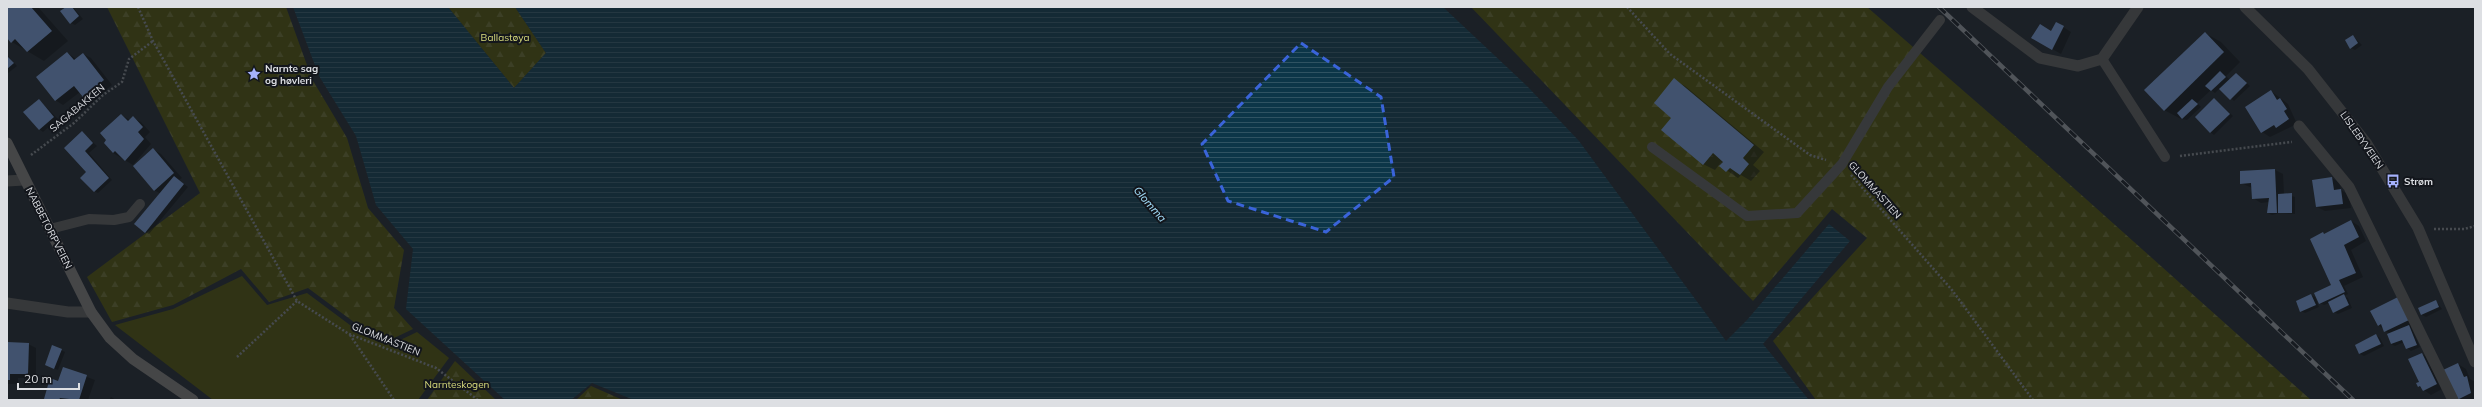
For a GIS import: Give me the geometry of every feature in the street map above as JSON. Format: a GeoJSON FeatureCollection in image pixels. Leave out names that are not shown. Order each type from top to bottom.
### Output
{"type":"FeatureCollection","features":[{"type":"Feature","properties":{"kind":"main road","name":"NABBETORPVEIEN"},"geometry":{"type":"LineString","coordinates":[[7,143],[24,180],[91,312],[110,338],[133,359],[193,400]]}},
{"type":"Feature","properties":{"kind":"street"},"geometry":{"type":"LineString","coordinates":[[1972,7],[2040,58],[2078,66],[2102,59],[2138,7]]}},
{"type":"Feature","properties":{"kind":"street","name":"LISLEBYVEIEN"},"geometry":{"type":"LineString","coordinates":[[2245,7],[2308,69],[2367,144],[2418,228],[2475,362]]}},
{"type":"Feature","properties":{"kind":"street"},"geometry":{"type":"LineString","coordinates":[[2299,126],[2349,187],[2453,400]]}},
{"type":"Feature","properties":{"kind":"street"},"geometry":{"type":"LineString","coordinates":[[7,181],[24,180]]}},
{"type":"Feature","properties":{"kind":"street"},"geometry":{"type":"LineString","coordinates":[[7,303],[68,312],[91,312]]}},
{"type":"Feature","properties":{"kind":"lane"},"geometry":{"type":"LineString","coordinates":[[1652,147],[1747,216],[1797,213],[1842,164],[1888,87],[1940,20]]}},
{"type":"Feature","properties":{"kind":"lane"},"geometry":{"type":"LineString","coordinates":[[2102,59],[2165,157]]}},
{"type":"Feature","properties":{"kind":"lane"},"geometry":{"type":"LineString","coordinates":[[50,229],[88,218],[114,220],[129,217],[140,204]]}},
{"type":"Feature","properties":{"kind":"path","name":"GLOMMASTIEN"},"geometry":{"type":"LineString","coordinates":[[138,7],[153,41],[298,301],[349,334],[436,368],[478,400]]}},
{"type":"Feature","properties":{"kind":"path","name":"GLOMMASTIEN"},"geometry":{"type":"LineString","coordinates":[[1627,7],[1670,54],[1810,155],[1842,164],[1952,290],[2033,400]]}},
{"type":"Feature","properties":{"kind":"path","name":"SAGABAKKEN"},"geometry":{"type":"LineString","coordinates":[[18,165],[74,123],[103,95],[122,82],[129,59],[153,41]]}},
{"type":"Feature","properties":{"kind":"path"},"geometry":{"type":"LineString","coordinates":[[2165,157],[2310,139]]}},
{"type":"Feature","properties":{"kind":"path"},"geometry":{"type":"LineString","coordinates":[[2418,228],[2449,230],[2475,226]]}},
{"type":"Feature","properties":{"kind":"path"},"geometry":{"type":"LineString","coordinates":[[237,356],[298,301]]}},
{"type":"Feature","properties":{"kind":"path"},"geometry":{"type":"LineString","coordinates":[[349,334],[394,400]]}},
{"type":"Feature","properties":{"kind":"highlighted area"},"geometry":{"type":"Polygon","coordinates":[[[1301,43],[1381,97],[1394,177],[1326,232],[1228,201],[1202,144],[1301,43]]]}},
{"type":"Feature","properties":{"kind":"green space"},"geometry":{"type":"Polygon","coordinates":[[[107,7],[286,7],[312,79],[347,138],[368,208],[404,250],[394,308],[413,329],[392,339],[366,331],[308,288],[269,302],[241,269],[173,305],[112,322],[87,277],[200,193],[107,7]]]}},
{"type":"Feature","properties":{"kind":"green space","name":"Ballastøya"},"geometry":{"type":"Polygon","coordinates":[[[448,7],[515,7],[546,53],[514,88],[448,7]]]}},
{"type":"Feature","properties":{"kind":"green space"},"geometry":{"type":"Polygon","coordinates":[[[1471,7],[1867,7],[2012,133],[2311,400],[1816,400],[1773,341],[1867,238],[1832,209],[1753,301],[1471,7]]]}},
{"type":"Feature","properties":{"kind":"green space"},"geometry":{"type":"Polygon","coordinates":[[[242,276],[267,305],[307,293],[366,337],[390,345],[417,332],[449,358],[418,400],[213,400],[115,325],[173,309],[242,276]]]}},
{"type":"Feature","properties":{"kind":"green space","name":"Narnteskogen"},"geometry":{"type":"Polygon","coordinates":[[[455,361],[496,400],[427,400],[455,361]]]}},
{"type":"Feature","properties":{"kind":"green space"},"geometry":{"type":"Polygon","coordinates":[[[591,386],[623,400],[576,400],[591,386]]]}},
{"type":"Feature","properties":{"kind":"water","name":"Glomma"},"geometry":{"type":"Polygon","coordinates":[[[293,7],[448,7],[514,88],[546,53],[515,7],[1443,7],[1528,87],[1579,141],[1726,341],[1747,320],[1829,224],[1850,241],[1763,344],[1809,400],[634,400],[592,383],[571,400],[505,400],[406,309],[413,249],[376,205],[356,136],[319,76],[293,7]]]}},
{"type":"Feature","properties":{"kind":"building"},"geometry":{"type":"Polygon","coordinates":[[[7,7],[31,7],[52,31],[27,52],[15,39],[11,43],[7,38],[7,7]]]}},
{"type":"Feature","properties":{"kind":"building"},"geometry":{"type":"Polygon","coordinates":[[[66,7],[72,7],[79,16],[70,24],[60,11],[66,7]]]}},
{"type":"Feature","properties":{"kind":"building"},"geometry":{"type":"Polygon","coordinates":[[[2056,22],[2064,26],[2052,50],[2031,38],[2040,24],[2051,31],[2056,22]]]}},
{"type":"Feature","properties":{"kind":"building"},"geometry":{"type":"Polygon","coordinates":[[[2205,32],[2224,52],[2164,111],[2144,90],[2205,32]]]}},
{"type":"Feature","properties":{"kind":"building"},"geometry":{"type":"Polygon","coordinates":[[[2353,35],[2358,43],[2350,49],[2345,40],[2353,35]]]}},
{"type":"Feature","properties":{"kind":"building"},"geometry":{"type":"Polygon","coordinates":[[[67,52],[74,60],[83,53],[104,80],[83,97],[74,86],[55,101],[36,77],[67,52]]]}},
{"type":"Feature","properties":{"kind":"building"},"geometry":{"type":"Polygon","coordinates":[[[7,56],[14,63],[7,69],[7,56]]]}},
{"type":"Feature","properties":{"kind":"building"},"geometry":{"type":"Polygon","coordinates":[[[2220,71],[2226,77],[2211,91],[2205,86],[2220,71]]]}},
{"type":"Feature","properties":{"kind":"building"},"geometry":{"type":"Polygon","coordinates":[[[2236,73],[2247,83],[2230,100],[2219,89],[2236,73]]]}},
{"type":"Feature","properties":{"kind":"building"},"geometry":{"type":"Polygon","coordinates":[[[1674,78],[1754,145],[1743,158],[1749,164],[1740,175],[1730,168],[1726,172],[1719,166],[1723,162],[1713,153],[1703,165],[1661,130],[1671,118],[1654,103],[1674,78]]]}},
{"type":"Feature","properties":{"kind":"building"},"geometry":{"type":"Polygon","coordinates":[[[2271,90],[2277,100],[2280,98],[2287,109],[2284,111],[2289,119],[2276,128],[2274,125],[2261,133],[2245,107],[2271,90]]]}},
{"type":"Feature","properties":{"kind":"building"},"geometry":{"type":"Polygon","coordinates":[[[2214,98],[2230,114],[2210,133],[2195,117],[2214,98]]]}},
{"type":"Feature","properties":{"kind":"building"},"geometry":{"type":"Polygon","coordinates":[[[39,99],[54,117],[39,130],[23,112],[39,99]]]}},
{"type":"Feature","properties":{"kind":"building"},"geometry":{"type":"Polygon","coordinates":[[[2192,99],[2198,104],[2182,119],[2177,113],[2192,99]]]}},
{"type":"Feature","properties":{"kind":"building"},"geometry":{"type":"Polygon","coordinates":[[[121,114],[128,121],[133,116],[143,127],[138,132],[144,139],[125,161],[115,151],[113,153],[104,143],[106,140],[100,133],[121,114]]]}},
{"type":"Feature","properties":{"kind":"building"},"geometry":{"type":"Polygon","coordinates":[[[82,131],[93,143],[85,151],[109,178],[94,192],[80,178],[86,172],[64,148],[82,131]]]}},
{"type":"Feature","properties":{"kind":"building"},"geometry":{"type":"Polygon","coordinates":[[[153,148],[174,173],[154,191],[133,166],[153,148]]]}},
{"type":"Feature","properties":{"kind":"building"},"geometry":{"type":"Polygon","coordinates":[[[2275,169],[2277,213],[2267,213],[2269,198],[2252,199],[2251,183],[2240,184],[2240,171],[2275,169]]]}},
{"type":"Feature","properties":{"kind":"building"},"geometry":{"type":"Polygon","coordinates":[[[174,176],[184,184],[145,233],[134,224],[174,176]]]}},
{"type":"Feature","properties":{"kind":"building"},"geometry":{"type":"Polygon","coordinates":[[[2332,177],[2334,190],[2341,189],[2343,204],[2316,207],[2312,180],[2332,177]]]}},
{"type":"Feature","properties":{"kind":"building"},"geometry":{"type":"Polygon","coordinates":[[[2292,193],[2292,213],[2278,213],[2278,194],[2292,193]]]}},
{"type":"Feature","properties":{"kind":"building"},"geometry":{"type":"Polygon","coordinates":[[[2351,220],[2359,237],[2344,245],[2356,273],[2339,280],[2345,292],[2319,304],[2314,293],[2331,285],[2310,239],[2323,232],[2324,234],[2351,220]]]}},
{"type":"Feature","properties":{"kind":"building"},"geometry":{"type":"Polygon","coordinates":[[[2311,294],[2316,305],[2300,312],[2296,301],[2311,294]]]}},
{"type":"Feature","properties":{"kind":"building"},"geometry":{"type":"Polygon","coordinates":[[[2344,294],[2349,305],[2333,313],[2328,302],[2344,294]]]}},
{"type":"Feature","properties":{"kind":"building"},"geometry":{"type":"Polygon","coordinates":[[[2398,297],[2409,320],[2384,332],[2381,324],[2378,326],[2370,311],[2398,297]]]}},
{"type":"Feature","properties":{"kind":"building"},"geometry":{"type":"Polygon","coordinates":[[[2436,300],[2439,307],[2421,315],[2418,308],[2436,300]]]}},
{"type":"Feature","properties":{"kind":"building"},"geometry":{"type":"Polygon","coordinates":[[[2409,325],[2417,345],[2406,349],[2402,340],[2391,344],[2387,334],[2409,325]]]}},
{"type":"Feature","properties":{"kind":"building"},"geometry":{"type":"Polygon","coordinates":[[[2376,334],[2381,344],[2359,354],[2355,345],[2376,334]]]}},
{"type":"Feature","properties":{"kind":"building"},"geometry":{"type":"Polygon","coordinates":[[[7,342],[29,343],[28,374],[10,374],[10,380],[7,380],[7,342]]]}},
{"type":"Feature","properties":{"kind":"building"},"geometry":{"type":"Polygon","coordinates":[[[52,345],[62,349],[54,369],[45,365],[52,345]]]}},
{"type":"Feature","properties":{"kind":"building"},"geometry":{"type":"Polygon","coordinates":[[[2422,353],[2437,384],[2423,391],[2416,383],[2419,382],[2408,359],[2422,353]]]}},
{"type":"Feature","properties":{"kind":"building"},"geometry":{"type":"Polygon","coordinates":[[[2458,363],[2464,377],[2467,376],[2471,393],[2457,400],[2443,370],[2458,363]]]}},
{"type":"Feature","properties":{"kind":"building"},"geometry":{"type":"Polygon","coordinates":[[[63,367],[87,375],[79,400],[60,398],[59,400],[44,399],[50,378],[58,381],[63,367]]]}},
{"type":"Feature","properties":{"kind":"railway"},"geometry":{"type":"LineString","coordinates":[[1939,7],[2353,400]]}},
{"type":"Feature","properties":{"kind":"place","name":"Narnte sag og høvleri"},"geometry":{"type":"Point","coordinates":[254,74]}},
{"type":"Feature","properties":{"kind":"place","name":"Strøm"},"geometry":{"type":"Point","coordinates":[2393,181]}}]}
